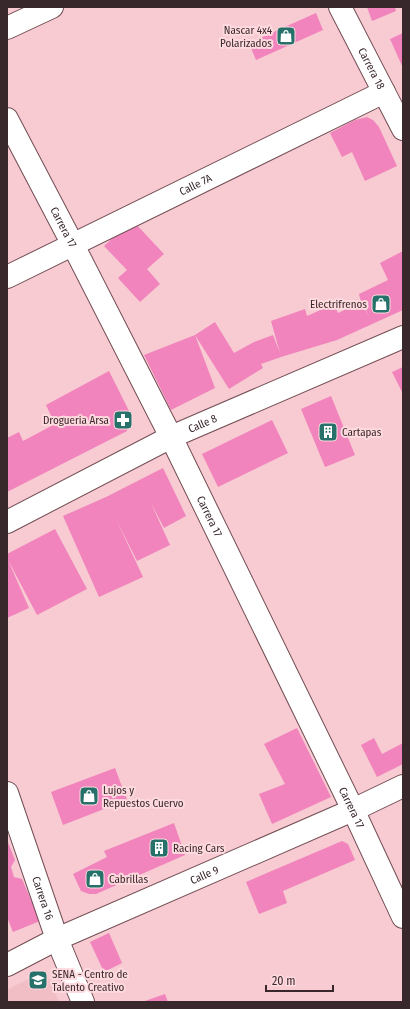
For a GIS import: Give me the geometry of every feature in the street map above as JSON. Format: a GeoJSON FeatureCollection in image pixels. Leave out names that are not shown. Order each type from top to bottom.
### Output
{"type":"FeatureCollection","features":[{"type":"Feature","properties":{"kind":"street"},"geometry":{"type":"LineString","coordinates":[[7,28],[52,7]]}},
{"type":"Feature","properties":{"kind":"street","name":"Carrera 18"},"geometry":{"type":"LineString","coordinates":[[340,7],[403,129]]}},
{"type":"Feature","properties":{"kind":"street","name":"Calle 7A"},"geometry":{"type":"LineString","coordinates":[[7,277],[384,92]]}},
{"type":"Feature","properties":{"kind":"street","name":"Carrera 17"},"geometry":{"type":"LineString","coordinates":[[7,119],[171,436],[353,810],[403,918]]}},
{"type":"Feature","properties":{"kind":"street","name":"Calle 8"},"geometry":{"type":"LineString","coordinates":[[7,522],[171,436],[403,337]]}},
{"type":"Feature","properties":{"kind":"street","name":"Calle 9"},"geometry":{"type":"LineString","coordinates":[[7,965],[57,939],[353,810],[403,786]]}},
{"type":"Feature","properties":{"kind":"street","name":"Carrera 16"},"geometry":{"type":"LineString","coordinates":[[7,793],[57,939],[83,1002]]}},
{"type":"Feature","properties":{"kind":"shaded area","name":"SENA - Centro de Talento Creativo"},"geometry":{"type":"Polygon","coordinates":[[[45,970],[59,1002],[7,1002],[7,990],[45,970]]]}},
{"type":"Feature","properties":{"kind":"building"},"geometry":{"type":"Polygon","coordinates":[[[367,7],[395,7],[396,11],[372,21],[367,7]]]}},
{"type":"Feature","properties":{"kind":"building","name":"Nascar 4x4 Polarizados"},"geometry":{"type":"Polygon","coordinates":[[[316,13],[323,30],[256,60],[249,43],[316,13]]]}},
{"type":"Feature","properties":{"kind":"building"},"geometry":{"type":"Polygon","coordinates":[[[403,33],[403,68],[390,39],[403,33]]]}},
{"type":"Feature","properties":{"kind":"building"},"geometry":{"type":"Polygon","coordinates":[[[367,117],[373,120],[379,127],[397,166],[365,181],[352,152],[342,157],[330,133],[355,120],[367,117]]]}},
{"type":"Feature","properties":{"kind":"building"},"geometry":{"type":"Polygon","coordinates":[[[132,220],[164,254],[147,269],[160,284],[140,302],[118,278],[127,270],[104,246],[132,220]]]}},
{"type":"Feature","properties":{"kind":"building"},"geometry":{"type":"Polygon","coordinates":[[[403,251],[403,310],[337,340],[261,364],[263,368],[229,389],[195,335],[215,322],[234,353],[254,342],[273,335],[280,353],[271,321],[305,309],[307,316],[334,304],[338,313],[361,302],[359,294],[388,280],[380,263],[403,251]]]}},
{"type":"Feature","properties":{"kind":"building"},"geometry":{"type":"Polygon","coordinates":[[[195,335],[215,388],[171,410],[144,355],[195,335]]]}},
{"type":"Feature","properties":{"kind":"building"},"geometry":{"type":"Polygon","coordinates":[[[403,367],[403,394],[392,372],[403,367]]]}},
{"type":"Feature","properties":{"kind":"building"},"geometry":{"type":"Polygon","coordinates":[[[109,371],[130,413],[127,431],[7,492],[7,438],[19,432],[23,441],[55,424],[46,405],[109,371]]]}},
{"type":"Feature","properties":{"kind":"building","name":"Cartapas"},"geometry":{"type":"Polygon","coordinates":[[[331,396],[355,455],[325,467],[301,409],[331,396]]]}},
{"type":"Feature","properties":{"kind":"building"},"geometry":{"type":"Polygon","coordinates":[[[272,420],[288,453],[218,487],[202,454],[272,420]]]}},
{"type":"Feature","properties":{"kind":"building"},"geometry":{"type":"Polygon","coordinates":[[[163,468],[186,516],[164,528],[150,501],[170,545],[137,561],[116,519],[143,577],[99,597],[63,516],[106,497],[163,468]]]}},
{"type":"Feature","properties":{"kind":"building"},"geometry":{"type":"Polygon","coordinates":[[[55,529],[87,589],[37,615],[8,560],[29,608],[7,618],[7,554],[55,529]]]}},
{"type":"Feature","properties":{"kind":"building"},"geometry":{"type":"Polygon","coordinates":[[[297,728],[331,797],[272,824],[259,794],[285,784],[264,744],[297,728]]]}},
{"type":"Feature","properties":{"kind":"building"},"geometry":{"type":"Polygon","coordinates":[[[374,738],[382,754],[403,743],[403,764],[377,777],[361,745],[374,738]]]}},
{"type":"Feature","properties":{"kind":"building","name":"Lujos y Repuestos Cuervo"},"geometry":{"type":"Polygon","coordinates":[[[115,768],[127,800],[63,825],[51,792],[115,768]]]}},
{"type":"Feature","properties":{"kind":"building"},"geometry":{"type":"Polygon","coordinates":[[[174,823],[185,855],[96,894],[89,894],[81,891],[73,874],[107,857],[104,851],[174,823]]]}},
{"type":"Feature","properties":{"kind":"building"},"geometry":{"type":"Polygon","coordinates":[[[7,840],[15,860],[11,867],[14,877],[22,879],[40,921],[13,932],[7,917],[7,840]]]}},
{"type":"Feature","properties":{"kind":"building"},"geometry":{"type":"Polygon","coordinates":[[[342,841],[348,844],[355,860],[283,891],[287,903],[259,914],[246,882],[342,841]]]}},
{"type":"Feature","properties":{"kind":"building"},"geometry":{"type":"Polygon","coordinates":[[[109,933],[122,963],[104,972],[90,942],[109,933]]]}},
{"type":"Feature","properties":{"kind":"building"},"geometry":{"type":"Polygon","coordinates":[[[165,994],[168,1002],[142,1002],[165,994]]]}},
{"type":"Feature","properties":{"kind":"place","name":"Nascar 4x4 Polarizados"},"geometry":{"type":"Point","coordinates":[286,36]}},
{"type":"Feature","properties":{"kind":"place","name":"Electrifrenos"},"geometry":{"type":"Point","coordinates":[381,304]}},
{"type":"Feature","properties":{"kind":"place","name":"Drogueria Arsa"},"geometry":{"type":"Point","coordinates":[123,420]}},
{"type":"Feature","properties":{"kind":"place","name":"Cartapas"},"geometry":{"type":"Point","coordinates":[328,432]}},
{"type":"Feature","properties":{"kind":"place","name":"Lujos y Repuestos Cuervo"},"geometry":{"type":"Point","coordinates":[89,796]}},
{"type":"Feature","properties":{"kind":"place","name":"Racing Cars"},"geometry":{"type":"Point","coordinates":[159,848]}},
{"type":"Feature","properties":{"kind":"place","name":"Cabrillas"},"geometry":{"type":"Point","coordinates":[95,879]}},
{"type":"Feature","properties":{"kind":"place","name":"SENA - Centro de Talento Creativo"},"geometry":{"type":"Point","coordinates":[38,980]}}]}
